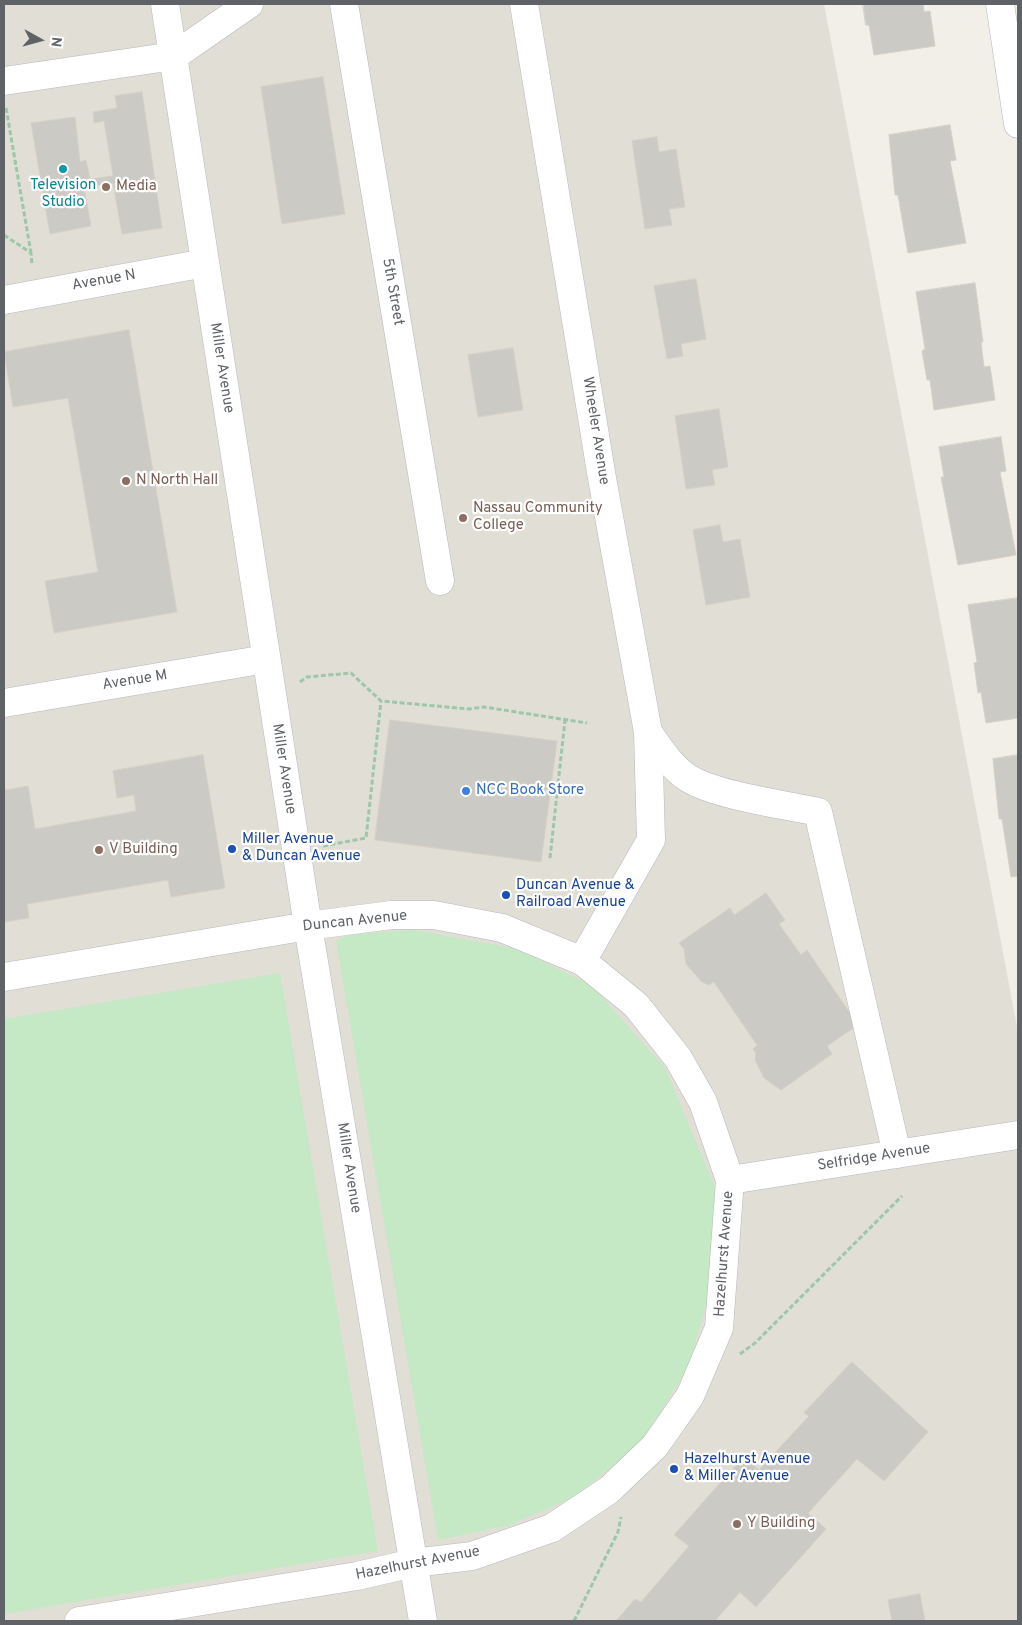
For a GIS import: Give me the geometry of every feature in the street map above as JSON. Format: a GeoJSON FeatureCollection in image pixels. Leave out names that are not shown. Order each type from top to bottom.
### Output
{"type":"FeatureCollection","features":[{"type":"Feature","properties":{"kind":"street","name":"Miller Avenue"},"geometry":{"type":"LineString","coordinates":[[165,4],[308,926],[423,1621]]}},
{"type":"Feature","properties":{"kind":"street"},"geometry":{"type":"LineString","coordinates":[[4,91],[174,56],[249,4]]}},
{"type":"Feature","properties":{"kind":"street","name":"5th Street"},"geometry":{"type":"LineString","coordinates":[[344,4],[440,581]]}},
{"type":"Feature","properties":{"kind":"street","name":"Wheeler Avenue"},"geometry":{"type":"LineString","coordinates":[[524,4],[602,478],[648,732],[650,840],[582,961]]}},
{"type":"Feature","properties":{"kind":"street"},"geometry":{"type":"LineString","coordinates":[[1000,4],[1018,124]]}},
{"type":"Feature","properties":{"kind":"street","name":"Avenue N"},"geometry":{"type":"LineString","coordinates":[[4,300],[205,263]]}},
{"type":"Feature","properties":{"kind":"street","name":"Avenue M"},"geometry":{"type":"LineString","coordinates":[[4,703],[266,659]]}},
{"type":"Feature","properties":{"kind":"street"},"geometry":{"type":"LineString","coordinates":[[648,732],[671,764],[689,779],[735,794],[818,812],[897,1154]]}},
{"type":"Feature","properties":{"kind":"street","name":"Duncan Avenue"},"geometry":{"type":"LineString","coordinates":[[4,978],[308,926],[391,915],[434,915],[502,928],[582,961],[636,1005],[678,1058],[703,1102],[730,1180]]}},
{"type":"Feature","properties":{"kind":"street","name":"Selfridge Avenue"},"geometry":{"type":"LineString","coordinates":[[730,1180],[1018,1135]]}},
{"type":"Feature","properties":{"kind":"street","name":"Hazelhurst Avenue"},"geometry":{"type":"LineString","coordinates":[[79,1621],[356,1576],[413,1563],[472,1556],[552,1528],[609,1490],[655,1446],[690,1396],[719,1328],[730,1180]]}},
{"type":"Feature","properties":{"kind":"path"},"geometry":{"type":"LineString","coordinates":[[4,91],[33,270]]}},
{"type":"Feature","properties":{"kind":"path"},"geometry":{"type":"LineString","coordinates":[[4,235],[31,253]]}},
{"type":"Feature","properties":{"kind":"path"},"geometry":{"type":"LineString","coordinates":[[297,685],[307,677],[351,673],[382,700],[469,709],[484,707],[587,723]]}},
{"type":"Feature","properties":{"kind":"path"},"geometry":{"type":"LineString","coordinates":[[318,838],[320,847],[366,838],[382,700]]}},
{"type":"Feature","properties":{"kind":"path"},"geometry":{"type":"LineString","coordinates":[[550,858],[565,720]]}},
{"type":"Feature","properties":{"kind":"path"},"geometry":{"type":"LineString","coordinates":[[736,1358],[755,1343],[902,1196]]}},
{"type":"Feature","properties":{"kind":"path"},"geometry":{"type":"LineString","coordinates":[[574,1621],[618,1532],[621,1514]]}},
{"type":"Feature","properties":{"kind":"shaded area","name":"Nassau Community College"},"geometry":{"type":"Polygon","coordinates":[[[4,4],[824,4],[1018,1032],[1018,1621],[4,1621],[4,4]]]}},
{"type":"Feature","properties":{"kind":"green space"},"geometry":{"type":"Polygon","coordinates":[[[414,930],[518,949],[592,986],[665,1068],[716,1190],[713,1279],[689,1366],[642,1442],[574,1497],[510,1525],[438,1540],[336,941],[351,934],[414,930]]]}},
{"type":"Feature","properties":{"kind":"green space"},"geometry":{"type":"Polygon","coordinates":[[[280,973],[378,1551],[4,1614],[4,1019],[280,973]]]}},
{"type":"Feature","properties":{"kind":"building"},"geometry":{"type":"Polygon","coordinates":[[[863,4],[923,4],[924,12],[930,11],[935,46],[874,55],[863,4]]]}},
{"type":"Feature","properties":{"kind":"building"},"geometry":{"type":"Polygon","coordinates":[[[323,77],[345,214],[282,224],[261,87],[323,77]]]}},
{"type":"Feature","properties":{"kind":"building","name":"Television Studio"},"geometry":{"type":"Polygon","coordinates":[[[142,92],[162,228],[122,234],[113,183],[84,188],[91,226],[50,234],[31,123],[75,117],[80,162],[86,160],[90,179],[113,176],[104,121],[94,123],[93,112],[117,108],[115,96],[142,92]]]}},
{"type":"Feature","properties":{"kind":"building"},"geometry":{"type":"Polygon","coordinates":[[[950,125],[956,160],[950,161],[966,243],[908,253],[898,195],[895,195],[889,135],[950,125]]]}},
{"type":"Feature","properties":{"kind":"building"},"geometry":{"type":"Polygon","coordinates":[[[657,137],[659,152],[676,149],[685,207],[669,209],[672,225],[645,229],[632,141],[657,137]]]}},
{"type":"Feature","properties":{"kind":"building"},"geometry":{"type":"Polygon","coordinates":[[[696,279],[706,339],[681,344],[683,356],[667,359],[654,286],[696,279]]]}},
{"type":"Feature","properties":{"kind":"building"},"geometry":{"type":"Polygon","coordinates":[[[975,283],[983,342],[981,342],[984,367],[990,366],[995,400],[934,410],[930,380],[927,380],[922,351],[925,349],[916,292],[975,283]]]}},
{"type":"Feature","properties":{"kind":"building"},"geometry":{"type":"Polygon","coordinates":[[[129,330],[177,612],[54,633],[45,581],[98,572],[68,398],[13,407],[4,352],[129,330]]]}},
{"type":"Feature","properties":{"kind":"building"},"geometry":{"type":"Polygon","coordinates":[[[513,348],[523,410],[478,417],[468,355],[513,348]]]}},
{"type":"Feature","properties":{"kind":"building"},"geometry":{"type":"Polygon","coordinates":[[[719,409],[728,467],[712,470],[715,485],[686,489],[675,416],[719,409]]]}},
{"type":"Feature","properties":{"kind":"building"},"geometry":{"type":"Polygon","coordinates":[[[1001,437],[1006,471],[1000,472],[1016,555],[958,565],[941,477],[944,477],[939,447],[1001,437]]]}},
{"type":"Feature","properties":{"kind":"building"},"geometry":{"type":"Polygon","coordinates":[[[720,525],[723,542],[740,539],[750,597],[706,605],[693,530],[720,525]]]}},
{"type":"Feature","properties":{"kind":"building"},"geometry":{"type":"Polygon","coordinates":[[[1018,598],[1018,718],[986,723],[981,692],[978,693],[974,663],[977,662],[968,605],[1018,598]]]}},
{"type":"Feature","properties":{"kind":"building","name":"NCC Book Store"},"geometry":{"type":"Polygon","coordinates":[[[390,720],[557,741],[541,862],[375,840],[390,720]]]}},
{"type":"Feature","properties":{"kind":"building","name":"V Building"},"geometry":{"type":"Polygon","coordinates":[[[203,755],[225,888],[171,897],[168,880],[27,904],[29,918],[4,922],[4,787],[6,790],[28,786],[35,829],[136,811],[134,795],[117,798],[113,771],[203,755]]]}},
{"type":"Feature","properties":{"kind":"building"},"geometry":{"type":"Polygon","coordinates":[[[1018,755],[1018,876],[1011,877],[1002,819],[999,819],[993,759],[1018,755]]]}},
{"type":"Feature","properties":{"kind":"building"},"geometry":{"type":"Polygon","coordinates":[[[766,893],[785,920],[779,924],[801,955],[807,950],[858,1025],[827,1046],[832,1054],[781,1090],[764,1078],[755,1060],[756,1053],[753,1049],[757,1045],[714,982],[709,985],[702,982],[686,964],[684,949],[679,943],[730,908],[734,915],[766,893]]]}},
{"type":"Feature","properties":{"kind":"building"},"geometry":{"type":"Polygon","coordinates":[[[852,1362],[928,1432],[884,1481],[857,1459],[808,1513],[826,1529],[756,1607],[740,1592],[715,1621],[616,1621],[635,1599],[641,1602],[689,1546],[674,1535],[743,1457],[759,1470],[809,1416],[804,1413],[852,1362]]]}},
{"type":"Feature","properties":{"kind":"building"},"geometry":{"type":"Polygon","coordinates":[[[920,1594],[925,1621],[892,1621],[888,1600],[920,1594]]]}},
{"type":"Feature","properties":{"kind":"place","name":"Television Studio"},"geometry":{"type":"Point","coordinates":[63,169]}},
{"type":"Feature","properties":{"kind":"place","name":"Media"},"geometry":{"type":"Point","coordinates":[106,187]}},
{"type":"Feature","properties":{"kind":"place","name":"N North Hall"},"geometry":{"type":"Point","coordinates":[126,481]}},
{"type":"Feature","properties":{"kind":"place","name":"Nassau Community College"},"geometry":{"type":"Point","coordinates":[463,518]}},
{"type":"Feature","properties":{"kind":"place","name":"NCC Book Store"},"geometry":{"type":"Point","coordinates":[466,791]}},
{"type":"Feature","properties":{"kind":"place","name":"Miller Avenue & Duncan Avenue"},"geometry":{"type":"Point","coordinates":[232,849]}},
{"type":"Feature","properties":{"kind":"place","name":"V Building"},"geometry":{"type":"Point","coordinates":[99,850]}},
{"type":"Feature","properties":{"kind":"place","name":"Duncan Avenue & Railroad Avenue"},"geometry":{"type":"Point","coordinates":[506,895]}},
{"type":"Feature","properties":{"kind":"place","name":"Hazelhurst Avenue & Miller Avenue"},"geometry":{"type":"Point","coordinates":[674,1469]}},
{"type":"Feature","properties":{"kind":"place","name":"Y Building"},"geometry":{"type":"Point","coordinates":[737,1524]}}]}
